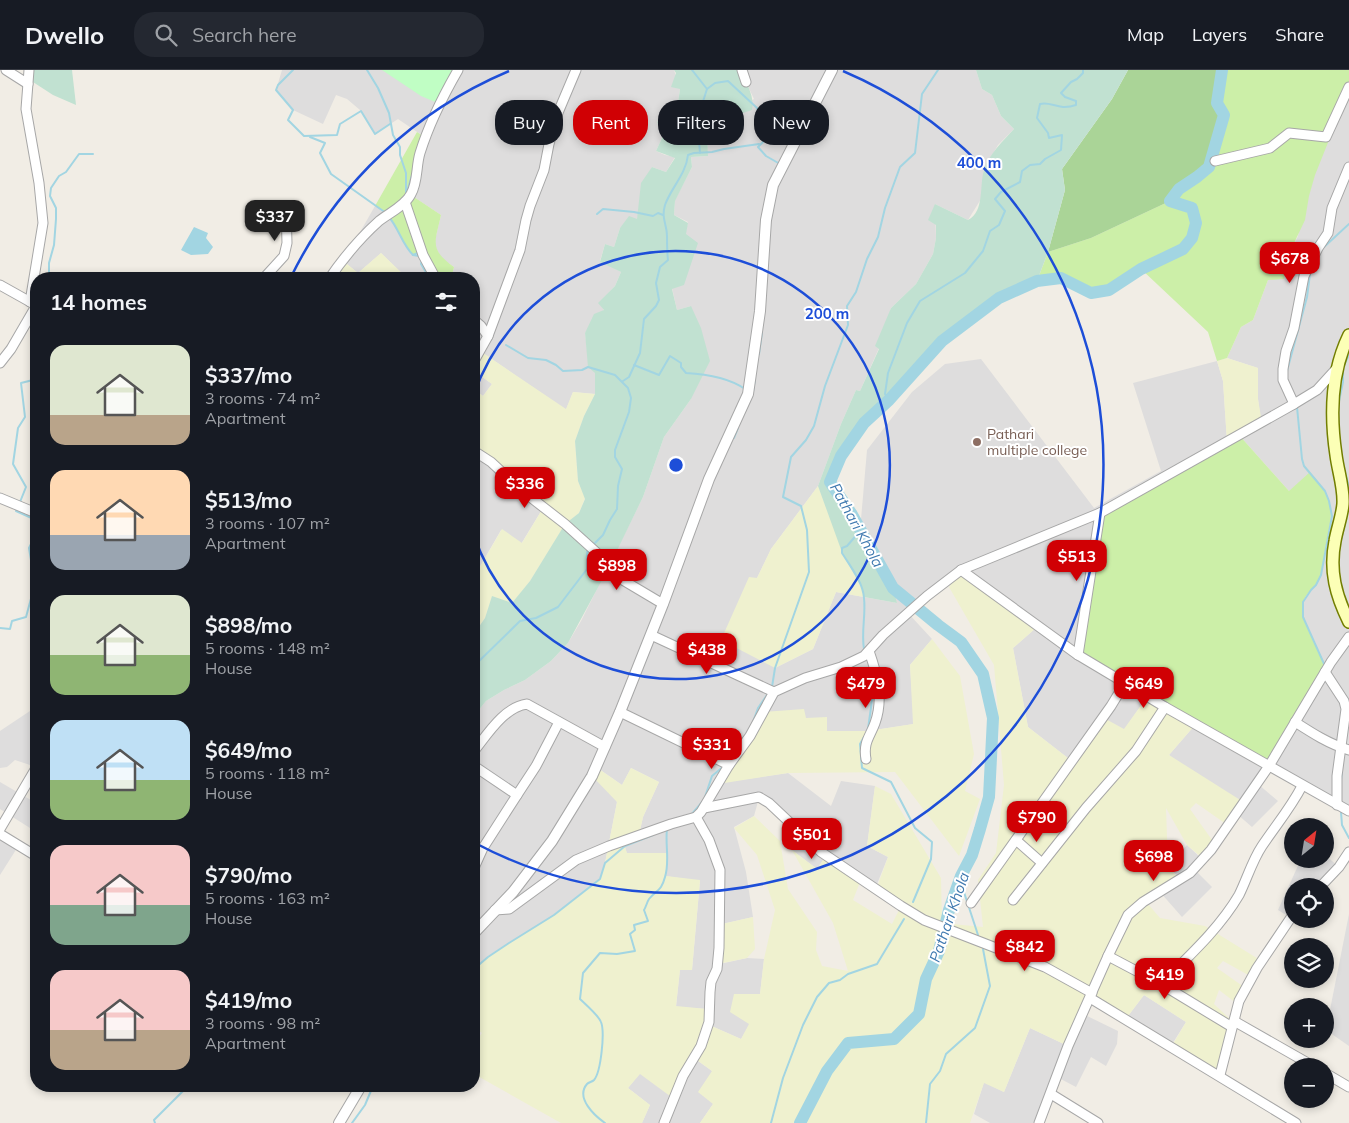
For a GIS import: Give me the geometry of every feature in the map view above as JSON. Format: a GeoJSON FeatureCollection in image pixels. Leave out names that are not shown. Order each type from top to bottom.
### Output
{"type":"FeatureCollection","features":[{"type":"Feature","properties":{"kind":"main road"},"geometry":{"type":"LineString","coordinates":[[1349,335],[1337,368],[1332,426],[1343,505],[1334,543],[1332,569],[1334,586],[1349,622]]}},
{"type":"Feature","properties":{"kind":"street"},"geometry":{"type":"LineString","coordinates":[[6,70],[28,84]]}},
{"type":"Feature","properties":{"kind":"street"},"geometry":{"type":"LineString","coordinates":[[29,70],[26,109],[39,183],[42,223],[37,272]]}},
{"type":"Feature","properties":{"kind":"street"},"geometry":{"type":"LineString","coordinates":[[334,272],[351,248],[380,220],[405,202],[411,195],[420,154],[438,108],[458,70]]}},
{"type":"Feature","properties":{"kind":"street"},"geometry":{"type":"LineString","coordinates":[[480,350],[488,336],[520,250],[527,214],[544,170],[557,115],[576,70]]}},
{"type":"Feature","properties":{"kind":"street"},"geometry":{"type":"LineString","coordinates":[[742,70],[746,82]]}},
{"type":"Feature","properties":{"kind":"street"},"geometry":{"type":"LineString","coordinates":[[480,926],[513,892],[552,841],[592,776],[620,712],[663,604],[709,479],[748,394],[760,311],[766,220],[773,185],[832,70]]}},
{"type":"Feature","properties":{"kind":"street"},"geometry":{"type":"LineString","coordinates":[[1215,161],[1270,148],[1290,133],[1326,137],[1349,88]]}},
{"type":"Feature","properties":{"kind":"street"},"geometry":{"type":"LineString","coordinates":[[1294,404],[1283,380],[1282,369],[1286,351],[1294,328],[1304,276],[1328,233],[1332,208],[1349,167]]}},
{"type":"Feature","properties":{"kind":"street"},"geometry":{"type":"LineString","coordinates":[[405,202],[423,254],[432,272]]}},
{"type":"Feature","properties":{"kind":"street"},"geometry":{"type":"LineString","coordinates":[[269,272],[284,256],[287,243],[286,208]]}},
{"type":"Feature","properties":{"kind":"street"},"geometry":{"type":"LineString","coordinates":[[0,285],[30,303]]}},
{"type":"Feature","properties":{"kind":"street"},"geometry":{"type":"LineString","coordinates":[[0,363],[11,349],[30,313]]}},
{"type":"Feature","properties":{"kind":"street"},"geometry":{"type":"LineString","coordinates":[[480,327],[488,336]]}},
{"type":"Feature","properties":{"kind":"street"},"geometry":{"type":"LineString","coordinates":[[495,910],[509,909],[576,860],[609,846],[696,817],[704,808],[729,765],[750,736],[774,692],[806,678],[841,668],[864,656],[883,635],[927,596],[961,570],[1100,513],[1317,390],[1337,368]]}},
{"type":"Feature","properties":{"kind":"street"},"geometry":{"type":"LineString","coordinates":[[480,455],[491,462],[520,489],[592,548],[608,569],[663,604]]}},
{"type":"Feature","properties":{"kind":"street"},"geometry":{"type":"LineString","coordinates":[[0,498],[30,511]]}},
{"type":"Feature","properties":{"kind":"street"},"geometry":{"type":"LineString","coordinates":[[1078,655],[1100,513]]}},
{"type":"Feature","properties":{"kind":"street"},"geometry":{"type":"LineString","coordinates":[[961,570],[1078,655],[1302,786],[1349,811]]}},
{"type":"Feature","properties":{"kind":"street"},"geometry":{"type":"LineString","coordinates":[[651,635],[774,692]]}},
{"type":"Feature","properties":{"kind":"street"},"geometry":{"type":"LineString","coordinates":[[1039,1123],[1068,1046],[1128,915],[1143,902],[1190,873],[1199,864],[1245,803],[1331,662],[1349,637]]}},
{"type":"Feature","properties":{"kind":"street"},"geometry":{"type":"LineString","coordinates":[[866,759],[864,747],[875,724],[878,702],[878,678],[869,651]]}},
{"type":"Feature","properties":{"kind":"street"},"geometry":{"type":"LineString","coordinates":[[1325,672],[1344,701],[1346,709],[1344,748],[1337,776],[1336,805]]}},
{"type":"Feature","properties":{"kind":"street"},"geometry":{"type":"LineString","coordinates":[[971,903],[1111,706],[1125,683]]}},
{"type":"Feature","properties":{"kind":"street"},"geometry":{"type":"LineString","coordinates":[[480,744],[507,713],[522,704],[527,704],[605,747]]}},
{"type":"Feature","properties":{"kind":"street"},"geometry":{"type":"LineString","coordinates":[[1013,900],[1086,808],[1136,751],[1165,707]]}},
{"type":"Feature","properties":{"kind":"street"},"geometry":{"type":"LineString","coordinates":[[620,712],[729,765]]}},
{"type":"Feature","properties":{"kind":"street"},"geometry":{"type":"LineString","coordinates":[[480,855],[536,766],[559,722]]}},
{"type":"Feature","properties":{"kind":"street"},"geometry":{"type":"LineString","coordinates":[[1295,722],[1314,734],[1344,748]]}},
{"type":"Feature","properties":{"kind":"street"},"geometry":{"type":"LineString","coordinates":[[480,770],[517,795]]}},
{"type":"Feature","properties":{"kind":"street"},"geometry":{"type":"LineString","coordinates":[[0,829],[30,778]]}},
{"type":"Feature","properties":{"kind":"street"},"geometry":{"type":"LineString","coordinates":[[1162,984],[1206,940],[1226,916],[1262,847],[1287,813],[1302,786]]}},
{"type":"Feature","properties":{"kind":"street"},"geometry":{"type":"LineString","coordinates":[[704,808],[759,797],[769,803],[820,852],[924,920],[1045,967],[1296,1123]]}},
{"type":"Feature","properties":{"kind":"street"},"geometry":{"type":"LineString","coordinates":[[664,1123],[683,1076],[700,1046],[709,1022],[710,992],[718,962],[720,870],[709,840],[696,817]]}},
{"type":"Feature","properties":{"kind":"street"},"geometry":{"type":"LineString","coordinates":[[0,834],[30,852]]}},
{"type":"Feature","properties":{"kind":"street"},"geometry":{"type":"LineString","coordinates":[[1016,840],[1042,863]]}},
{"type":"Feature","properties":{"kind":"street"},"geometry":{"type":"LineString","coordinates":[[1329,878],[1349,852]]}},
{"type":"Feature","properties":{"kind":"street"},"geometry":{"type":"LineString","coordinates":[[1220,1075],[1239,1001],[1284,927]]}},
{"type":"Feature","properties":{"kind":"street"},"geometry":{"type":"LineString","coordinates":[[1108,956],[1298,1058]]}},
{"type":"Feature","properties":{"kind":"street"},"geometry":{"type":"LineString","coordinates":[[1334,1078],[1349,1087]]}},
{"type":"Feature","properties":{"kind":"street"},"geometry":{"type":"LineString","coordinates":[[339,1123],[357,1092]]}},
{"type":"Feature","properties":{"kind":"street"},"geometry":{"type":"LineString","coordinates":[[1051,1094],[1098,1123]]}},
{"type":"Feature","properties":{"kind":"shaded area"},"geometry":{"type":"Polygon","coordinates":[[[282,70],[674,70],[680,89],[678,100],[658,100],[659,145],[656,151],[675,157],[666,172],[652,167],[637,219],[620,228],[614,247],[605,244],[600,261],[621,272],[615,286],[599,303],[604,310],[585,333],[587,349],[595,373],[595,394],[573,392],[566,410],[480,351],[480,272],[453,272],[454,267],[441,258],[434,244],[441,215],[411,195],[426,138],[398,119],[375,134],[360,110],[347,99],[336,95],[323,124],[293,110],[276,90],[282,70]]]}},
{"type":"Feature","properties":{"kind":"shaded area"},"geometry":{"type":"Polygon","coordinates":[[[742,70],[976,70],[982,89],[992,95],[1001,116],[1014,129],[998,145],[984,169],[981,199],[968,220],[935,204],[936,238],[933,254],[916,284],[891,308],[879,348],[860,391],[856,390],[818,486],[771,549],[757,578],[775,668],[813,649],[836,592],[897,603],[860,531],[867,450],[912,392],[945,364],[981,359],[1094,508],[1161,471],[1133,383],[1217,361],[1223,381],[1227,442],[1147,697],[1124,730],[1073,762],[1028,727],[1013,648],[1037,627],[961,570],[908,613],[932,639],[910,665],[914,724],[868,731],[827,731],[719,783],[788,773],[831,806],[841,781],[875,786],[867,846],[888,857],[875,889],[826,856],[817,869],[792,850],[802,834],[759,798],[754,816],[734,827],[746,872],[753,917],[722,924],[724,963],[747,958],[764,959],[760,994],[734,995],[750,1024],[741,1039],[707,1024],[707,1009],[676,1007],[680,969],[692,970],[700,881],[665,876],[668,853],[627,854],[623,841],[639,835],[643,817],[659,782],[631,768],[622,785],[596,767],[617,802],[605,863],[599,880],[554,915],[480,964],[480,708],[486,701],[525,680],[551,661],[568,643],[581,621],[643,497],[664,437],[691,399],[691,306],[677,310],[672,288],[688,222],[674,215],[675,200],[692,167],[691,157],[708,156],[708,145],[744,145],[744,105],[754,99],[742,70]]]}},
{"type":"Feature","properties":{"kind":"shaded area"},"geometry":{"type":"Polygon","coordinates":[[[1349,82],[1349,811],[1269,766],[1258,784],[1278,801],[1252,827],[1169,755],[1195,725],[1316,644],[1303,617],[1303,602],[1321,575],[1330,524],[1289,491],[1239,435],[1261,423],[1258,399],[1258,368],[1227,358],[1241,327],[1253,320],[1268,280],[1285,267],[1298,236],[1308,173],[1349,82]]]}},
{"type":"Feature","properties":{"kind":"shaded area"},"geometry":{"type":"Polygon","coordinates":[[[375,206],[384,211],[395,223],[402,240],[413,255],[422,251],[431,272],[401,272],[381,253],[357,272],[342,260],[375,206]]]}},
{"type":"Feature","properties":{"kind":"shaded area"},"geometry":{"type":"Polygon","coordinates":[[[480,375],[492,384],[483,396],[480,394],[480,375]]]}},
{"type":"Feature","properties":{"kind":"shaded area"},"geometry":{"type":"Polygon","coordinates":[[[480,456],[543,508],[521,544],[501,530],[480,567],[480,456]]]}},
{"type":"Feature","properties":{"kind":"shaded area"},"geometry":{"type":"Polygon","coordinates":[[[30,711],[30,765],[15,760],[7,767],[0,768],[0,731],[30,711]]]}},
{"type":"Feature","properties":{"kind":"shaded area"},"geometry":{"type":"Polygon","coordinates":[[[0,782],[30,800],[30,828],[0,809],[0,782]]]}},
{"type":"Feature","properties":{"kind":"shaded area"},"geometry":{"type":"Polygon","coordinates":[[[0,834],[19,845],[0,875],[0,834]]]}},
{"type":"Feature","properties":{"kind":"shaded area"},"geometry":{"type":"Polygon","coordinates":[[[1187,845],[1203,860],[1194,869],[1212,887],[1182,917],[1160,892],[1180,879],[1168,866],[1187,845]]]}},
{"type":"Feature","properties":{"kind":"shaded area"},"geometry":{"type":"Polygon","coordinates":[[[1334,863],[1339,867],[1329,878],[1292,878],[1297,868],[1334,868],[1334,863]]]}},
{"type":"Feature","properties":{"kind":"shaded area"},"geometry":{"type":"Polygon","coordinates":[[[1284,897],[1284,914],[1278,910],[1284,897]]]}},
{"type":"Feature","properties":{"kind":"shaded area"},"geometry":{"type":"Polygon","coordinates":[[[1349,914],[1349,1046],[1334,1036],[1334,998],[1332,998],[1349,914]]]}},
{"type":"Feature","properties":{"kind":"shaded area"},"geometry":{"type":"Polygon","coordinates":[[[1144,995],[1186,1022],[1171,1046],[1128,1016],[1144,995]]]}},
{"type":"Feature","properties":{"kind":"shaded area"},"geometry":{"type":"Polygon","coordinates":[[[1083,1014],[1118,1031],[1117,1044],[1106,1066],[1091,1057],[1076,1087],[1057,1077],[1040,1121],[1045,1123],[990,1123],[974,1114],[984,1082],[1004,1092],[1030,1028],[1068,1046],[1083,1014]]]}},
{"type":"Feature","properties":{"kind":"shaded area"},"geometry":{"type":"Polygon","coordinates":[[[694,1058],[712,1071],[713,1104],[700,1123],[642,1123],[650,1105],[628,1088],[640,1073],[694,1058]]]}},
{"type":"Feature","properties":{"kind":"green space"},"geometry":{"type":"Polygon","coordinates":[[[34,70],[72,70],[76,105],[53,95],[33,82],[34,70]]]}},
{"type":"Feature","properties":{"kind":"green space"},"geometry":{"type":"Polygon","coordinates":[[[382,70],[459,70],[440,104],[421,96],[382,70]]]}},
{"type":"Feature","properties":{"kind":"green space"},"geometry":{"type":"Polygon","coordinates":[[[674,70],[742,70],[750,90],[752,110],[744,113],[744,100],[678,100],[680,89],[671,87],[676,73],[674,70]]]}},
{"type":"Feature","properties":{"kind":"green space"},"geometry":{"type":"Polygon","coordinates":[[[976,70],[1128,70],[1112,99],[1062,169],[1065,190],[1048,252],[1037,281],[999,298],[942,341],[889,400],[864,423],[841,456],[830,482],[851,513],[893,588],[897,603],[864,597],[862,588],[843,555],[818,486],[856,390],[860,391],[879,349],[875,346],[891,308],[916,284],[933,254],[936,225],[928,220],[935,204],[968,220],[973,216],[979,204],[986,164],[1014,129],[1001,116],[992,95],[982,89],[976,70]]]}},
{"type":"Feature","properties":{"kind":"green space"},"geometry":{"type":"Polygon","coordinates":[[[1128,70],[1222,70],[1217,103],[1224,115],[1209,167],[1179,189],[1170,201],[1091,238],[1048,252],[1065,190],[1062,169],[1112,99],[1128,70]]]}},
{"type":"Feature","properties":{"kind":"green space"},"geometry":{"type":"Polygon","coordinates":[[[1221,70],[1349,70],[1349,87],[1326,137],[1329,140],[1315,175],[1305,220],[1288,256],[1284,279],[1268,280],[1253,320],[1241,327],[1227,358],[1217,361],[1208,332],[1141,269],[1109,290],[1091,293],[1061,278],[1037,281],[1048,252],[1091,238],[1170,201],[1179,189],[1197,177],[1217,103],[1221,70]]]}},
{"type":"Feature","properties":{"kind":"green space"},"geometry":{"type":"Polygon","coordinates":[[[417,132],[426,138],[411,195],[441,215],[436,239],[437,250],[454,267],[453,272],[432,272],[421,251],[413,255],[407,249],[389,217],[375,206],[417,132]]]}},
{"type":"Feature","properties":{"kind":"green space"},"geometry":{"type":"Polygon","coordinates":[[[659,145],[708,145],[708,156],[691,157],[692,167],[675,201],[674,215],[688,223],[686,234],[698,243],[684,285],[672,289],[677,310],[691,306],[701,328],[710,361],[691,399],[664,437],[643,497],[608,569],[568,643],[551,661],[525,680],[486,701],[480,708],[480,625],[485,618],[492,596],[512,603],[530,581],[565,524],[579,513],[585,499],[578,481],[575,441],[584,416],[595,394],[595,373],[588,367],[585,333],[594,314],[604,310],[598,303],[615,286],[621,272],[600,262],[605,244],[614,247],[620,228],[629,216],[637,219],[641,183],[652,167],[666,172],[675,158],[656,151],[659,145]]]}},
{"type":"Feature","properties":{"kind":"green space"},"geometry":{"type":"Polygon","coordinates":[[[381,253],[401,272],[359,272],[381,253]]]}},
{"type":"Feature","properties":{"kind":"green space"},"geometry":{"type":"Polygon","coordinates":[[[342,260],[357,272],[334,272],[342,260]]]}},
{"type":"Feature","properties":{"kind":"green space"},"geometry":{"type":"Polygon","coordinates":[[[480,351],[566,409],[573,392],[595,394],[584,416],[575,441],[578,481],[585,498],[579,513],[565,525],[530,581],[512,604],[492,597],[485,618],[480,625],[480,567],[502,529],[522,543],[543,508],[480,456],[480,394],[483,396],[492,384],[480,375],[480,351]]]}},
{"type":"Feature","properties":{"kind":"green space"},"geometry":{"type":"Polygon","coordinates":[[[1227,358],[1258,368],[1258,399],[1262,423],[1227,442],[1223,381],[1217,361],[1227,358]]]}},
{"type":"Feature","properties":{"kind":"green space"},"geometry":{"type":"Polygon","coordinates":[[[1239,435],[1289,491],[1310,472],[1325,492],[1331,508],[1330,526],[1321,573],[1318,583],[1303,602],[1307,625],[1326,666],[1269,766],[1078,655],[1100,513],[1239,435]]]}},
{"type":"Feature","properties":{"kind":"green space"},"geometry":{"type":"Polygon","coordinates":[[[818,486],[842,548],[842,553],[862,588],[864,597],[836,592],[813,649],[775,668],[721,640],[749,577],[757,578],[771,549],[818,486]]]}},
{"type":"Feature","properties":{"kind":"green space"},"geometry":{"type":"Polygon","coordinates":[[[961,570],[1037,627],[1013,648],[1028,727],[1073,762],[1102,717],[1124,729],[1147,697],[1195,725],[1169,755],[1245,803],[1226,824],[1196,803],[1190,809],[1212,840],[1201,857],[1187,845],[1166,808],[1168,866],[1178,878],[1142,897],[1160,918],[1205,926],[1260,960],[1250,976],[1223,961],[1217,968],[1244,987],[1236,1003],[1219,990],[1214,1004],[1231,1020],[1224,1075],[1173,1044],[1186,1022],[1144,995],[1128,1016],[1089,994],[1066,1045],[1030,1028],[1004,1092],[984,1083],[970,1123],[700,1123],[713,1104],[698,1092],[712,1071],[694,1058],[674,1099],[640,1074],[628,1088],[650,1105],[642,1123],[561,1123],[480,1077],[480,1036],[482,1033],[480,1032],[480,964],[554,915],[600,879],[617,802],[592,776],[596,767],[622,785],[631,768],[659,782],[643,817],[639,835],[623,841],[627,853],[668,853],[666,876],[700,880],[692,970],[680,970],[676,1006],[707,1009],[707,1024],[741,1039],[749,1024],[730,1012],[734,994],[760,994],[764,959],[775,910],[757,855],[734,828],[754,816],[780,841],[788,889],[817,932],[816,950],[822,966],[848,971],[833,923],[792,850],[817,869],[826,855],[860,882],[853,900],[892,924],[902,904],[877,887],[888,857],[867,846],[875,786],[891,794],[941,878],[942,923],[983,927],[978,880],[996,853],[1004,785],[994,665],[949,587],[961,570]]]}},
{"type":"Feature","properties":{"kind":"green space"},"geometry":{"type":"Polygon","coordinates":[[[932,639],[960,676],[974,754],[965,791],[980,799],[959,856],[895,772],[788,773],[718,784],[763,712],[804,709],[806,718],[827,717],[827,731],[868,731],[913,724],[910,665],[932,639]]]}},
{"type":"Feature","properties":{"kind":"green space"},"geometry":{"type":"Polygon","coordinates":[[[753,917],[755,949],[747,958],[723,963],[722,924],[753,917]]]}},
{"type":"Feature","properties":{"kind":"water"},"geometry":{"type":"Polygon","coordinates":[[[194,227],[208,233],[206,238],[213,247],[208,254],[191,255],[181,250],[194,227]]]}},
{"type":"Feature","properties":{"kind":"waterway"},"geometry":{"type":"LineString","coordinates":[[293,70],[278,85],[276,90],[293,110],[288,120],[304,136],[337,135],[340,124],[361,111],[375,134],[390,124]]}},
{"type":"Feature","properties":{"kind":"waterway"},"geometry":{"type":"LineString","coordinates":[[367,70],[378,88],[389,113],[393,135],[400,147],[400,155],[406,173],[406,194]]}},
{"type":"Feature","properties":{"kind":"waterway"},"geometry":{"type":"LineString","coordinates":[[692,70],[707,89],[696,123],[700,153]]}},
{"type":"Feature","properties":{"kind":"waterway"},"geometry":{"type":"LineString","coordinates":[[772,687],[775,668],[809,572],[807,530],[801,506],[783,497],[791,457],[806,440],[814,426],[825,386],[848,325],[847,306],[856,292],[867,259],[878,237],[885,208],[900,167],[915,153],[922,94],[938,70]]}},
{"type":"Feature","properties":{"kind":"waterway"},"geometry":{"type":"LineString","coordinates":[[889,400],[885,394],[888,373],[907,323],[920,301],[965,273],[983,251],[990,231],[999,225],[1005,211],[995,199],[1001,192],[1020,182],[1022,171],[1030,165],[1040,164],[1061,150],[1062,135],[1049,138],[1048,133],[1037,118],[1040,104],[1044,103],[1060,107],[1076,105],[1076,101],[1065,97],[1061,93],[1083,73],[1083,70]]}},
{"type":"Feature","properties":{"kind":"waterway","name":"Pathari Khola"},"geometry":{"type":"LineString","coordinates":[[800,1123],[827,1071],[848,1043],[894,1039],[919,1014],[926,979],[939,951],[949,910],[961,876],[972,855],[989,797],[993,718],[983,674],[961,642],[893,588],[851,513],[830,482],[841,456],[864,423],[889,400],[942,341],[999,298],[1037,281],[1061,278],[1091,293],[1109,290],[1141,269],[1183,249],[1192,238],[1196,223],[1192,208],[1170,201],[1179,189],[1209,167],[1224,115],[1217,103],[1222,70]]}},
{"type":"Feature","properties":{"kind":"waterway"},"geometry":{"type":"LineString","coordinates":[[707,89],[715,83],[728,81],[757,108],[761,117],[764,136],[763,142],[758,147],[766,156],[780,164]]}},
{"type":"Feature","properties":{"kind":"waterway"},"geometry":{"type":"LineString","coordinates":[[310,137],[325,143],[320,153],[331,174],[386,213]]}},
{"type":"Feature","properties":{"kind":"waterway"},"geometry":{"type":"LineString","coordinates":[[623,381],[629,377],[640,353],[644,319],[659,300],[656,283],[660,267],[668,260],[664,210],[687,162],[688,155],[754,145]]}},
{"type":"Feature","properties":{"kind":"waterway"},"geometry":{"type":"LineString","coordinates":[[49,272],[56,219],[56,208],[50,196],[51,188],[79,154],[93,154]]}},
{"type":"Feature","properties":{"kind":"waterway"},"geometry":{"type":"LineString","coordinates":[[407,192],[412,175]]}},
{"type":"Feature","properties":{"kind":"waterway"},"geometry":{"type":"LineString","coordinates":[[597,214],[603,209],[653,216],[658,213],[663,215]]}},
{"type":"Feature","properties":{"kind":"waterway"},"geometry":{"type":"LineString","coordinates":[[389,217],[413,255]]}},
{"type":"Feature","properties":{"kind":"waterway"},"geometry":{"type":"LineString","coordinates":[[1323,248],[1349,224]]}},
{"type":"Feature","properties":{"kind":"waterway"},"geometry":{"type":"LineString","coordinates":[[420,252],[413,255],[419,256],[426,272]]}},
{"type":"Feature","properties":{"kind":"waterway"},"geometry":{"type":"LineString","coordinates":[[1287,371],[1307,297],[1310,274]]}},
{"type":"Feature","properties":{"kind":"waterway"},"geometry":{"type":"LineString","coordinates":[[759,354],[762,332]]}},
{"type":"Feature","properties":{"kind":"waterway"},"geometry":{"type":"LineString","coordinates":[[506,345],[528,358],[546,360],[563,371],[582,370],[588,367],[615,375],[628,388],[631,398],[629,412],[615,450],[615,457],[622,469],[618,486],[617,509],[603,535],[593,545]]}},
{"type":"Feature","properties":{"kind":"waterway"},"geometry":{"type":"LineString","coordinates":[[1338,406],[1343,382],[1343,367],[1349,355]]}},
{"type":"Feature","properties":{"kind":"waterway"},"geometry":{"type":"LineString","coordinates":[[634,365],[659,375],[670,356],[681,363],[681,367],[686,373],[717,377],[745,389]]}},
{"type":"Feature","properties":{"kind":"waterway"},"geometry":{"type":"LineString","coordinates":[[753,391],[755,379]]}},
{"type":"Feature","properties":{"kind":"waterway"},"geometry":{"type":"LineString","coordinates":[[20,502],[26,487],[13,464],[18,428],[25,417],[21,383],[30,381]]}},
{"type":"Feature","properties":{"kind":"waterway"},"geometry":{"type":"LineString","coordinates":[[1297,407],[1304,466],[1325,491],[1332,516],[1321,575],[1303,602],[1303,617],[1325,666]]}},
{"type":"Feature","properties":{"kind":"waterway"},"geometry":{"type":"LineString","coordinates":[[734,438],[738,428]]}},
{"type":"Feature","properties":{"kind":"waterway"},"geometry":{"type":"LineString","coordinates":[[1344,470],[1349,486]]}},
{"type":"Feature","properties":{"kind":"waterway"},"geometry":{"type":"LineString","coordinates":[[1339,549],[1349,505]]}},
{"type":"Feature","properties":{"kind":"waterway"},"geometry":{"type":"LineString","coordinates":[[17,509],[16,511],[30,517]]}},
{"type":"Feature","properties":{"kind":"waterway"},"geometry":{"type":"LineString","coordinates":[[860,531],[847,546],[842,548],[842,553],[856,574],[863,592],[864,649]]}},
{"type":"Feature","properties":{"kind":"waterway"},"geometry":{"type":"LineString","coordinates":[[30,546],[30,554]]}},
{"type":"Feature","properties":{"kind":"waterway"},"geometry":{"type":"LineString","coordinates":[[480,660],[520,621],[536,618],[558,607],[587,569],[587,551],[590,549]]}},
{"type":"Feature","properties":{"kind":"waterway"},"geometry":{"type":"LineString","coordinates":[[0,628],[10,629],[12,621],[26,617],[30,602]]}},
{"type":"Feature","properties":{"kind":"waterway"},"geometry":{"type":"LineString","coordinates":[[868,729],[874,686]]}},
{"type":"Feature","properties":{"kind":"waterway"},"geometry":{"type":"LineString","coordinates":[[753,722],[758,708],[767,695]]}},
{"type":"Feature","properties":{"kind":"waterway"},"geometry":{"type":"LineString","coordinates":[[864,737],[860,744],[862,768],[891,782],[915,828],[932,842],[931,859],[913,902]]}},
{"type":"Feature","properties":{"kind":"waterway"},"geometry":{"type":"LineString","coordinates":[[705,797],[712,776],[724,766]]}},
{"type":"Feature","properties":{"kind":"waterway"},"geometry":{"type":"LineString","coordinates":[[1341,780],[1342,770]]}},
{"type":"Feature","properties":{"kind":"waterway"},"geometry":{"type":"LineString","coordinates":[[691,815],[703,801]]}},
{"type":"Feature","properties":{"kind":"waterway"},"geometry":{"type":"LineString","coordinates":[[1341,812],[1342,825],[1349,838]]}},
{"type":"Feature","properties":{"kind":"waterway"},"geometry":{"type":"LineString","coordinates":[[605,1123],[588,1106],[583,1095],[587,1084],[594,1080],[599,1069],[603,1034],[600,1019],[580,999],[583,973],[600,953],[617,954],[635,951],[630,934],[635,930],[634,925],[648,921],[644,910],[649,899],[662,885],[665,877],[667,829]]}},
{"type":"Feature","properties":{"kind":"waterway"},"geometry":{"type":"LineString","coordinates":[[480,964],[554,915],[600,879],[605,863],[625,846],[653,835]]}},
{"type":"Feature","properties":{"kind":"waterway"},"geometry":{"type":"LineString","coordinates":[[960,880],[978,935]]}},
{"type":"Feature","properties":{"kind":"waterway"},"geometry":{"type":"LineString","coordinates":[[771,1123],[783,1078],[803,1025],[817,997],[829,983],[877,964],[904,919]]}},
{"type":"Feature","properties":{"kind":"waterway"},"geometry":{"type":"LineString","coordinates":[[926,1123],[930,1084],[940,1071],[946,1054],[975,1028],[990,986],[983,949]]}},
{"type":"Feature","properties":{"kind":"waterway"},"geometry":{"type":"LineString","coordinates":[[155,1123],[154,1120],[182,1092]]}},
{"type":"Feature","properties":{"kind":"waterway"},"geometry":{"type":"LineString","coordinates":[[352,1123],[365,1105],[370,1092]]}},
{"type":"Feature","properties":{"kind":"place","name":"Pathari multiple college"},"geometry":{"type":"Point","coordinates":[977,442]}}]}
